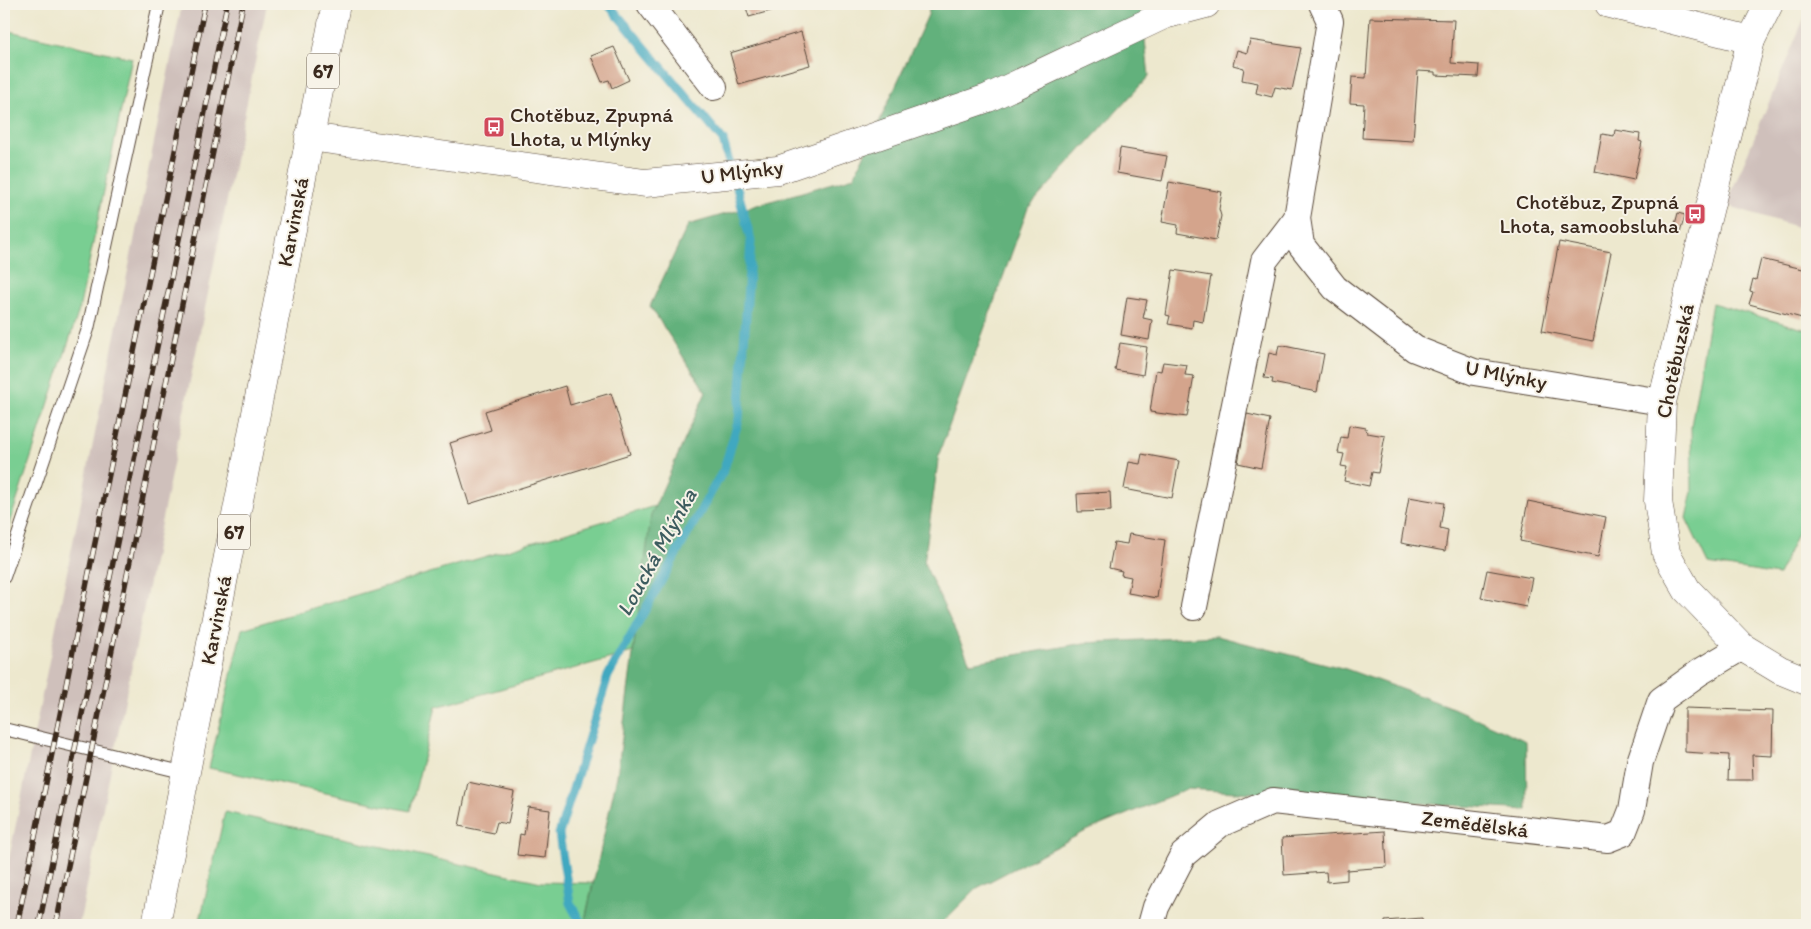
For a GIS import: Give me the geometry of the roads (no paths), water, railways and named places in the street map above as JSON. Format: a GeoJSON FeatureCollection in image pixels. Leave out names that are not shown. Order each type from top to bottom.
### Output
{"type":"FeatureCollection","features":[{"type":"Feature","properties":{"kind":"street","name":"67"},"geometry":{"type":"LineString","coordinates":[[309,138],[336,4]]}},
{"type":"Feature","properties":{"kind":"street"},"geometry":{"type":"LineString","coordinates":[[650,4],[714,87]]}},
{"type":"Feature","properties":{"kind":"street","name":"U Mlýnky"},"geometry":{"type":"LineString","coordinates":[[309,138],[645,183],[778,170],[988,98],[1164,15],[1206,4]]}},
{"type":"Feature","properties":{"kind":"street","name":"U Mlýnky"},"geometry":{"type":"LineString","coordinates":[[1322,4],[1330,21],[1297,218],[1301,245],[1335,288],[1414,349],[1474,372],[1662,402]]}},
{"type":"Feature","properties":{"kind":"street"},"geometry":{"type":"LineString","coordinates":[[1609,4],[1751,40]]}},
{"type":"Feature","properties":{"kind":"street","name":"Chotěbuzská"},"geometry":{"type":"LineString","coordinates":[[1769,4],[1751,40],[1662,402],[1658,501],[1666,553],[1687,590],[1742,647],[1780,670],[1807,681]]}},
{"type":"Feature","properties":{"kind":"street","name":"Karvinská"},"geometry":{"type":"LineString","coordinates":[[156,925],[309,138]]}},
{"type":"Feature","properties":{"kind":"street","name":"U Mlýnky"},"geometry":{"type":"LineString","coordinates":[[1194,607],[1264,262],[1297,218]]}},
{"type":"Feature","properties":{"kind":"street","name":"Zemědělská"},"geometry":{"type":"LineString","coordinates":[[1151,925],[1156,907],[1183,855],[1220,824],[1273,801],[1608,840],[1623,832],[1632,810],[1640,762],[1662,700],[1700,672],[1742,647]]}},
{"type":"Feature","properties":{"kind":"lane"},"geometry":{"type":"LineString","coordinates":[[4,577],[88,329],[159,4]]}},
{"type":"Feature","properties":{"kind":"lane"},"geometry":{"type":"LineString","coordinates":[[4,729],[186,773]]}},
{"type":"Feature","properties":{"kind":"waterway","name":"Loucká Mlýnka"},"geometry":{"type":"LineString","coordinates":[[608,4],[723,140],[730,166]]}},
{"type":"Feature","properties":{"kind":"waterway","name":"Loucká Mlýnka"},"geometry":{"type":"LineString","coordinates":[[582,925],[570,903],[559,834],[608,676],[724,469],[739,419],[751,241],[737,188]]}},
{"type":"Feature","properties":{"kind":"railway"},"geometry":{"type":"LineString","coordinates":[[17,925],[205,4]]}},
{"type":"Feature","properties":{"kind":"railway"},"geometry":{"type":"LineString","coordinates":[[39,925],[227,4]]}},
{"type":"Feature","properties":{"kind":"railway"},"geometry":{"type":"LineString","coordinates":[[56,925],[243,4]]}},
{"type":"Feature","properties":{"kind":"place","name":"Chotěbuz, Zpupná Lhota, u Mlýnky"},"geometry":{"type":"Point","coordinates":[494,127]}},
{"type":"Feature","properties":{"kind":"place","name":"Chotěbuz, Zpupná Lhota, samoobsluha"},"geometry":{"type":"Point","coordinates":[1695,214]}}]}
